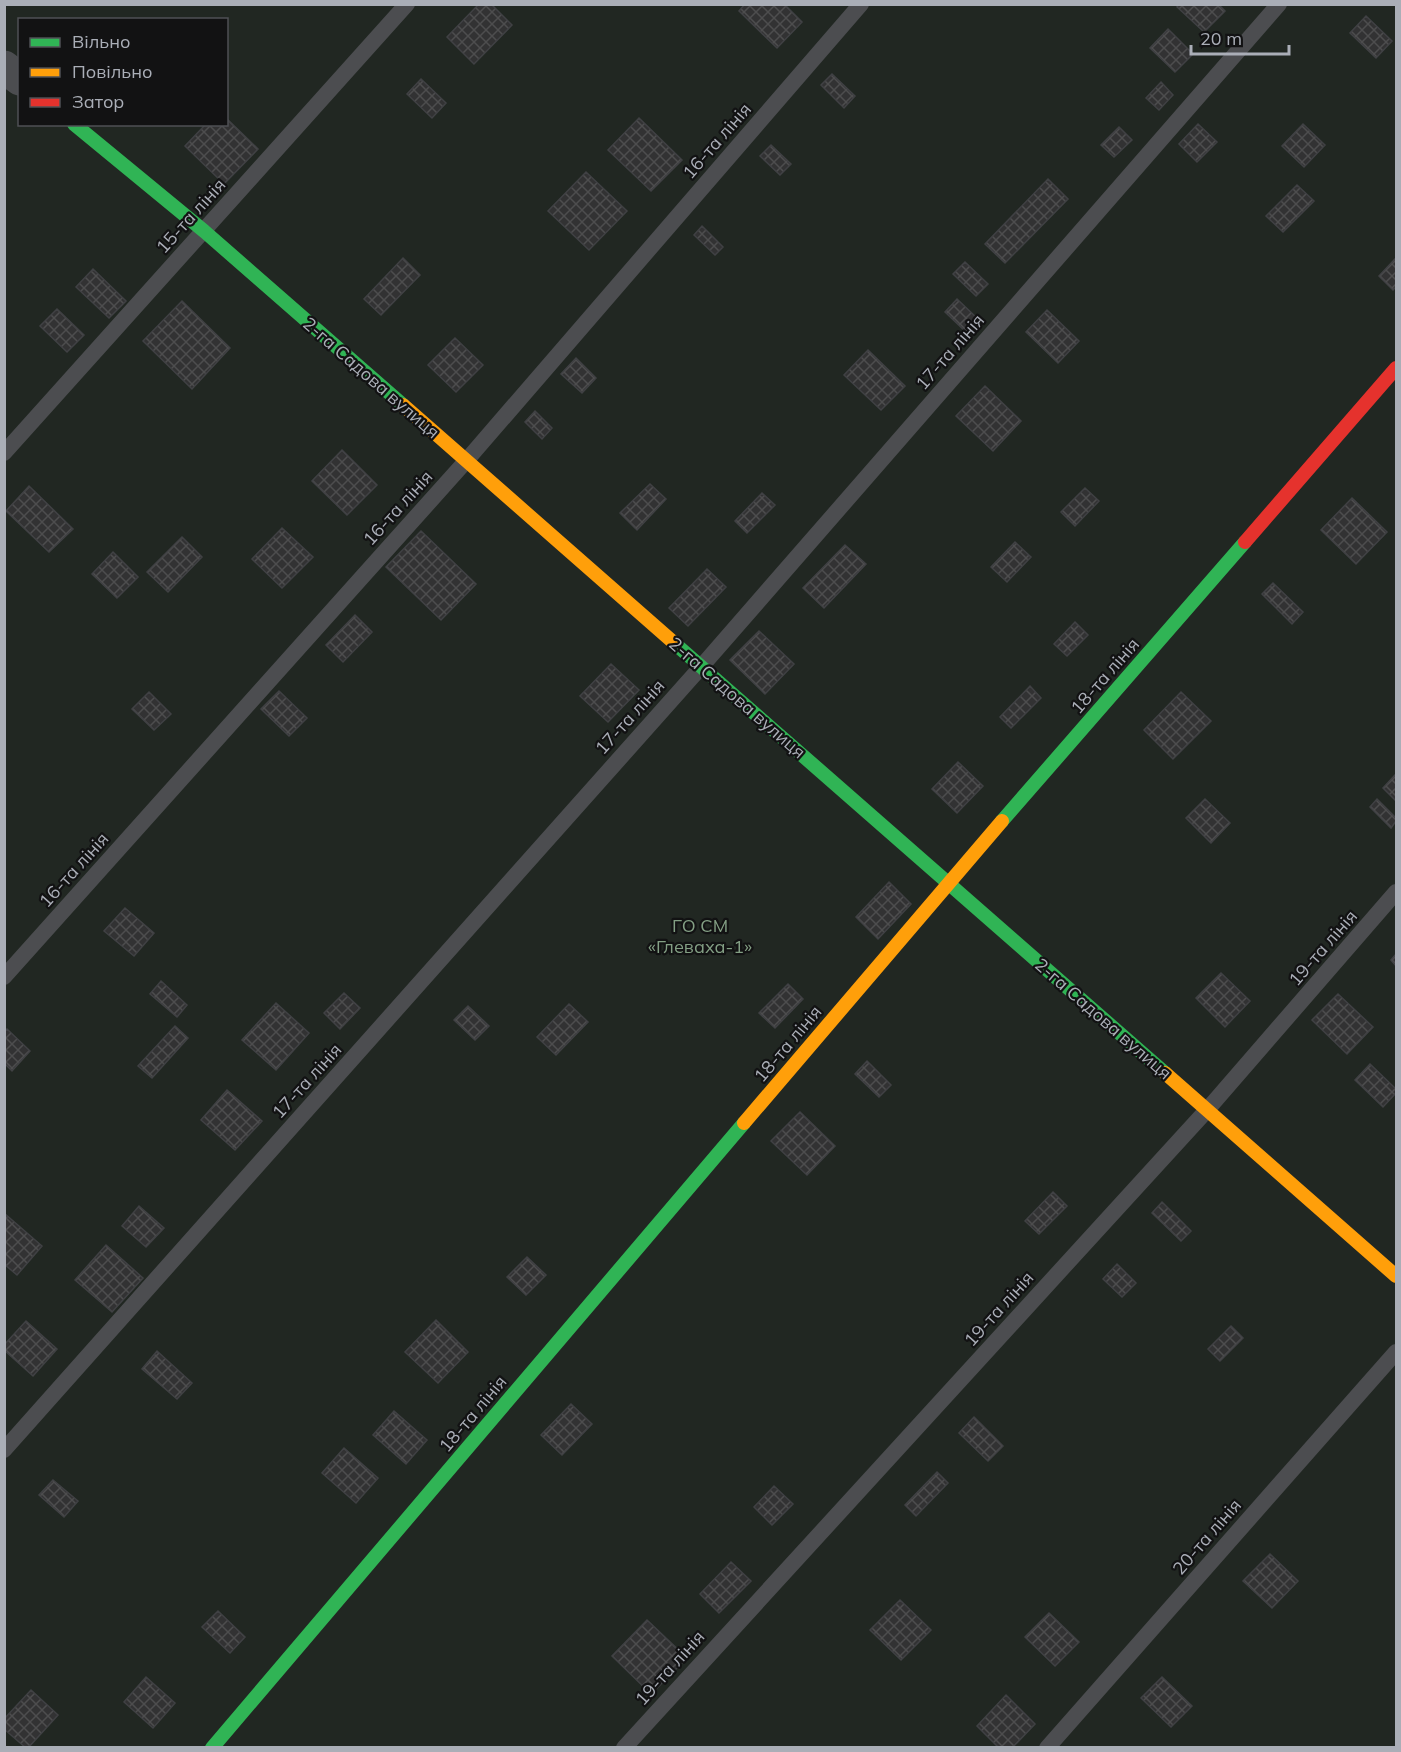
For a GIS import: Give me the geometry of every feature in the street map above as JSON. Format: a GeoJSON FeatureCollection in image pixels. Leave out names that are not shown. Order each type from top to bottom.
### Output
{"type":"FeatureCollection","features":[{"type":"Feature","properties":{"kind":"street"},"geometry":{"type":"LineString","coordinates":[[4,67],[18,78]]}},
{"type":"Feature","properties":{"kind":"street","name":"2-га Садова вулиця"},"geometry":{"type":"LineString","coordinates":[[76,126],[204,231],[1396,1276]]}},
{"type":"Feature","properties":{"kind":"street","name":"18-та лінія"},"geometry":{"type":"LineString","coordinates":[[212,1748],[948,884],[1396,368]]}},
{"type":"Feature","properties":{"kind":"lane","name":"15-та лінія"},"geometry":{"type":"LineString","coordinates":[[4,453],[407,4]]}},
{"type":"Feature","properties":{"kind":"lane","name":"16-та лінія"},"geometry":{"type":"LineString","coordinates":[[4,977],[466,461],[861,4]]}},
{"type":"Feature","properties":{"kind":"lane","name":"17-та лінія"},"geometry":{"type":"LineString","coordinates":[[4,1450],[702,667],[1279,4]]}},
{"type":"Feature","properties":{"kind":"lane","name":"19-та лінія"},"geometry":{"type":"LineString","coordinates":[[624,1748],[1207,1110],[1396,892]]}},
{"type":"Feature","properties":{"kind":"lane","name":"20-та лінія"},"geometry":{"type":"LineString","coordinates":[[1047,1748],[1396,1352]]}},
{"type":"Feature","properties":{"kind":"green space","name":"ГО СМ «Глеваха-1»"},"geometry":{"type":"Polygon","coordinates":[[[5,5],[1396,5],[1396,1747],[5,1747],[5,5]]]}},
{"type":"Feature","properties":{"kind":"building"},"geometry":{"type":"Polygon","coordinates":[[[479,4],[491,4],[512,25],[474,64],[447,37],[479,4]]]}},
{"type":"Feature","properties":{"kind":"building"},"geometry":{"type":"Polygon","coordinates":[[[745,4],[784,4],[802,22],[777,48],[739,11],[745,4]]]}},
{"type":"Feature","properties":{"kind":"building"},"geometry":{"type":"Polygon","coordinates":[[[1179,4],[1218,4],[1225,11],[1204,32],[1177,7],[1179,4]]]}},
{"type":"Feature","properties":{"kind":"building"},"geometry":{"type":"Polygon","coordinates":[[[1366,16],[1392,41],[1376,58],[1350,33],[1366,16]]]}},
{"type":"Feature","properties":{"kind":"building"},"geometry":{"type":"Polygon","coordinates":[[[1168,29],[1193,54],[1175,72],[1150,48],[1168,29]]]}},
{"type":"Feature","properties":{"kind":"building"},"geometry":{"type":"Polygon","coordinates":[[[832,74],[855,96],[844,108],[821,85],[832,74]]]}},
{"type":"Feature","properties":{"kind":"building"},"geometry":{"type":"Polygon","coordinates":[[[421,79],[446,103],[432,118],[407,94],[421,79]]]}},
{"type":"Feature","properties":{"kind":"building"},"geometry":{"type":"Polygon","coordinates":[[[1161,82],[1173,95],[1159,110],[1146,98],[1161,82]]]}},
{"type":"Feature","properties":{"kind":"building"},"geometry":{"type":"Polygon","coordinates":[[[639,118],[682,160],[651,191],[608,150],[639,118]]]}},
{"type":"Feature","properties":{"kind":"building"},"geometry":{"type":"Polygon","coordinates":[[[228,120],[258,149],[224,184],[185,146],[204,126],[228,126],[228,120]]]}},
{"type":"Feature","properties":{"kind":"building"},"geometry":{"type":"Polygon","coordinates":[[[1198,124],[1217,142],[1197,162],[1179,144],[1198,124]]]}},
{"type":"Feature","properties":{"kind":"building"},"geometry":{"type":"Polygon","coordinates":[[[1303,124],[1325,145],[1304,167],[1282,146],[1303,124]]]}},
{"type":"Feature","properties":{"kind":"building"},"geometry":{"type":"Polygon","coordinates":[[[1119,127],[1132,140],[1114,157],[1101,145],[1119,127]]]}},
{"type":"Feature","properties":{"kind":"building"},"geometry":{"type":"Polygon","coordinates":[[[771,145],[791,164],[780,175],[760,156],[771,145]]]}},
{"type":"Feature","properties":{"kind":"building"},"geometry":{"type":"Polygon","coordinates":[[[586,172],[627,211],[589,250],[548,211],[586,172]]]}},
{"type":"Feature","properties":{"kind":"building"},"geometry":{"type":"Polygon","coordinates":[[[1048,179],[1068,199],[1005,263],[985,244],[1048,179]]]}},
{"type":"Feature","properties":{"kind":"building"},"geometry":{"type":"Polygon","coordinates":[[[1297,185],[1314,201],[1283,232],[1266,216],[1297,185]]]}},
{"type":"Feature","properties":{"kind":"building"},"geometry":{"type":"Polygon","coordinates":[[[702,226],[723,247],[715,255],[694,235],[702,226]]]}},
{"type":"Feature","properties":{"kind":"building"},"geometry":{"type":"Polygon","coordinates":[[[403,258],[420,275],[381,315],[364,299],[403,258]]]}},
{"type":"Feature","properties":{"kind":"building"},"geometry":{"type":"Polygon","coordinates":[[[1396,258],[1396,287],[1393,290],[1379,276],[1396,258]]]}},
{"type":"Feature","properties":{"kind":"building"},"geometry":{"type":"Polygon","coordinates":[[[965,262],[988,284],[976,296],[953,274],[965,262]]]}},
{"type":"Feature","properties":{"kind":"building"},"geometry":{"type":"Polygon","coordinates":[[[93,269],[126,301],[109,318],[76,287],[93,269]]]}},
{"type":"Feature","properties":{"kind":"building"},"geometry":{"type":"Polygon","coordinates":[[[957,299],[979,320],[967,333],[945,312],[957,299]]]}},
{"type":"Feature","properties":{"kind":"building"},"geometry":{"type":"Polygon","coordinates":[[[182,301],[230,348],[192,389],[143,341],[182,301]]]}},
{"type":"Feature","properties":{"kind":"building"},"geometry":{"type":"Polygon","coordinates":[[[57,309],[84,335],[67,352],[40,326],[57,309]]]}},
{"type":"Feature","properties":{"kind":"building"},"geometry":{"type":"Polygon","coordinates":[[[1047,310],[1079,341],[1058,363],[1026,332],[1047,310]]]}},
{"type":"Feature","properties":{"kind":"building"},"geometry":{"type":"Polygon","coordinates":[[[455,338],[483,365],[456,392],[428,365],[455,338]]]}},
{"type":"Feature","properties":{"kind":"building"},"geometry":{"type":"Polygon","coordinates":[[[868,350],[905,386],[881,410],[844,375],[868,350]]]}},
{"type":"Feature","properties":{"kind":"building"},"geometry":{"type":"Polygon","coordinates":[[[576,358],[596,378],[582,393],[561,374],[576,358]]]}},
{"type":"Feature","properties":{"kind":"building"},"geometry":{"type":"Polygon","coordinates":[[[985,386],[1021,421],[993,451],[956,416],[985,386]]]}},
{"type":"Feature","properties":{"kind":"building"},"geometry":{"type":"Polygon","coordinates":[[[535,411],[552,428],[542,439],[525,422],[535,411]]]}},
{"type":"Feature","properties":{"kind":"building"},"geometry":{"type":"Polygon","coordinates":[[[342,450],[377,485],[347,515],[312,481],[342,450]]]}},
{"type":"Feature","properties":{"kind":"building"},"geometry":{"type":"Polygon","coordinates":[[[650,484],[666,499],[637,530],[620,513],[650,484]]]}},
{"type":"Feature","properties":{"kind":"building"},"geometry":{"type":"Polygon","coordinates":[[[29,486],[73,529],[49,552],[6,511],[29,486]]]}},
{"type":"Feature","properties":{"kind":"building"},"geometry":{"type":"Polygon","coordinates":[[[1085,488],[1099,501],[1075,526],[1061,512],[1085,488]]]}},
{"type":"Feature","properties":{"kind":"building"},"geometry":{"type":"Polygon","coordinates":[[[762,493],[775,505],[747,533],[735,521],[762,493]]]}},
{"type":"Feature","properties":{"kind":"building"},"geometry":{"type":"Polygon","coordinates":[[[1352,498],[1387,532],[1356,564],[1321,530],[1352,498]]]}},
{"type":"Feature","properties":{"kind":"building"},"geometry":{"type":"Polygon","coordinates":[[[282,528],[313,557],[282,588],[252,559],[282,528]]]}},
{"type":"Feature","properties":{"kind":"building"},"geometry":{"type":"Polygon","coordinates":[[[421,531],[476,584],[441,620],[386,567],[421,531]]]}},
{"type":"Feature","properties":{"kind":"building"},"geometry":{"type":"Polygon","coordinates":[[[182,537],[202,557],[168,592],[147,572],[182,537]]]}},
{"type":"Feature","properties":{"kind":"building"},"geometry":{"type":"Polygon","coordinates":[[[1015,542],[1031,557],[1007,582],[991,567],[1015,542]]]}},
{"type":"Feature","properties":{"kind":"building"},"geometry":{"type":"Polygon","coordinates":[[[845,545],[866,564],[824,608],[803,588],[845,545]]]}},
{"type":"Feature","properties":{"kind":"building"},"geometry":{"type":"Polygon","coordinates":[[[113,552],[138,577],[117,598],[92,574],[113,552]]]}},
{"type":"Feature","properties":{"kind":"building"},"geometry":{"type":"Polygon","coordinates":[[[707,569],[726,587],[688,626],[669,608],[707,569]]]}},
{"type":"Feature","properties":{"kind":"building"},"geometry":{"type":"Polygon","coordinates":[[[1273,583],[1303,612],[1292,624],[1262,594],[1273,583]]]}},
{"type":"Feature","properties":{"kind":"building"},"geometry":{"type":"Polygon","coordinates":[[[355,615],[372,632],[343,662],[326,645],[355,615]]]}},
{"type":"Feature","properties":{"kind":"building"},"geometry":{"type":"Polygon","coordinates":[[[1075,622],[1088,635],[1067,656],[1054,644],[1075,622]]]}},
{"type":"Feature","properties":{"kind":"building"},"geometry":{"type":"Polygon","coordinates":[[[759,631],[794,664],[765,694],[730,660],[759,631]]]}},
{"type":"Feature","properties":{"kind":"building"},"geometry":{"type":"Polygon","coordinates":[[[611,664],[639,690],[608,722],[580,696],[611,664]]]}},
{"type":"Feature","properties":{"kind":"building"},"geometry":{"type":"Polygon","coordinates":[[[1030,686],[1041,698],[1011,728],[1000,717],[1030,686]]]}},
{"type":"Feature","properties":{"kind":"building"},"geometry":{"type":"Polygon","coordinates":[[[279,691],[307,718],[289,736],[261,709],[279,691]]]}},
{"type":"Feature","properties":{"kind":"building"},"geometry":{"type":"Polygon","coordinates":[[[149,692],[171,714],[154,730],[132,709],[149,692]]]}},
{"type":"Feature","properties":{"kind":"building"},"geometry":{"type":"Polygon","coordinates":[[[1181,692],[1211,721],[1173,759],[1144,730],[1181,692]]]}},
{"type":"Feature","properties":{"kind":"building"},"geometry":{"type":"Polygon","coordinates":[[[958,762],[983,786],[957,813],[932,789],[958,762]]]}},
{"type":"Feature","properties":{"kind":"building"},"geometry":{"type":"Polygon","coordinates":[[[1396,774],[1396,801],[1383,788],[1396,774]]]}},
{"type":"Feature","properties":{"kind":"building"},"geometry":{"type":"Polygon","coordinates":[[[1205,799],[1230,823],[1211,843],[1186,818],[1205,799]]]}},
{"type":"Feature","properties":{"kind":"building"},"geometry":{"type":"Polygon","coordinates":[[[1377,799],[1396,818],[1391,828],[1370,807],[1377,799]]]}},
{"type":"Feature","properties":{"kind":"building"},"geometry":{"type":"Polygon","coordinates":[[[889,882],[911,904],[878,939],[856,917],[889,882]]]}},
{"type":"Feature","properties":{"kind":"building"},"geometry":{"type":"Polygon","coordinates":[[[125,908],[154,933],[134,956],[104,931],[125,908]]]}},
{"type":"Feature","properties":{"kind":"building"},"geometry":{"type":"Polygon","coordinates":[[[1396,954],[1396,966],[1391,960],[1396,954]]]}},
{"type":"Feature","properties":{"kind":"building"},"geometry":{"type":"Polygon","coordinates":[[[1221,973],[1250,1001],[1225,1027],[1196,998],[1221,973]]]}},
{"type":"Feature","properties":{"kind":"building"},"geometry":{"type":"Polygon","coordinates":[[[161,981],[187,1005],[177,1017],[150,994],[161,981]]]}},
{"type":"Feature","properties":{"kind":"building"},"geometry":{"type":"Polygon","coordinates":[[[788,984],[803,999],[775,1028],[759,1013],[788,984]]]}},
{"type":"Feature","properties":{"kind":"building"},"geometry":{"type":"Polygon","coordinates":[[[344,993],[360,1008],[340,1029],[324,1013],[344,993]]]}},
{"type":"Feature","properties":{"kind":"building"},"geometry":{"type":"Polygon","coordinates":[[[1338,994],[1373,1027],[1347,1054],[1312,1020],[1338,994]]]}},
{"type":"Feature","properties":{"kind":"building"},"geometry":{"type":"Polygon","coordinates":[[[276,1003],[309,1033],[276,1070],[242,1040],[276,1003]]]}},
{"type":"Feature","properties":{"kind":"building"},"geometry":{"type":"Polygon","coordinates":[[[569,1004],[588,1022],[556,1055],[537,1037],[569,1004]]]}},
{"type":"Feature","properties":{"kind":"building"},"geometry":{"type":"Polygon","coordinates":[[[468,1006],[489,1026],[475,1040],[454,1020],[468,1006]]]}},
{"type":"Feature","properties":{"kind":"building"},"geometry":{"type":"Polygon","coordinates":[[[175,1026],[188,1038],[152,1078],[138,1066],[175,1026]]]}},
{"type":"Feature","properties":{"kind":"building"},"geometry":{"type":"Polygon","coordinates":[[[7,1029],[30,1051],[12,1071],[4,1063],[4,1032],[7,1029]]]}},
{"type":"Feature","properties":{"kind":"building"},"geometry":{"type":"Polygon","coordinates":[[[867,1061],[891,1085],[879,1097],[855,1074],[867,1061]]]}},
{"type":"Feature","properties":{"kind":"building"},"geometry":{"type":"Polygon","coordinates":[[[1370,1064],[1396,1089],[1396,1093],[1383,1107],[1355,1080],[1370,1064]]]}},
{"type":"Feature","properties":{"kind":"building"},"geometry":{"type":"Polygon","coordinates":[[[227,1090],[262,1121],[235,1150],[201,1120],[227,1090]]]}},
{"type":"Feature","properties":{"kind":"building"},"geometry":{"type":"Polygon","coordinates":[[[800,1112],[835,1146],[807,1175],[771,1141],[800,1112]]]}},
{"type":"Feature","properties":{"kind":"building"},"geometry":{"type":"Polygon","coordinates":[[[1053,1192],[1067,1206],[1039,1234],[1025,1221],[1053,1192]]]}},
{"type":"Feature","properties":{"kind":"building"},"geometry":{"type":"Polygon","coordinates":[[[1162,1202],[1191,1231],[1181,1241],[1152,1213],[1162,1202]]]}},
{"type":"Feature","properties":{"kind":"building"},"geometry":{"type":"Polygon","coordinates":[[[139,1206],[164,1228],[146,1247],[122,1226],[139,1206]]]}},
{"type":"Feature","properties":{"kind":"building"},"geometry":{"type":"Polygon","coordinates":[[[4,1213],[42,1246],[17,1275],[4,1264],[4,1213]]]}},
{"type":"Feature","properties":{"kind":"building"},"geometry":{"type":"Polygon","coordinates":[[[106,1245],[143,1278],[112,1312],[75,1280],[106,1245]]]}},
{"type":"Feature","properties":{"kind":"building"},"geometry":{"type":"Polygon","coordinates":[[[527,1257],[546,1275],[526,1295],[507,1277],[527,1257]]]}},
{"type":"Feature","properties":{"kind":"building"},"geometry":{"type":"Polygon","coordinates":[[[1117,1264],[1136,1283],[1122,1297],[1103,1279],[1117,1264]]]}},
{"type":"Feature","properties":{"kind":"building"},"geometry":{"type":"Polygon","coordinates":[[[436,1320],[468,1352],[438,1383],[405,1352],[436,1320]]]}},
{"type":"Feature","properties":{"kind":"building"},"geometry":{"type":"Polygon","coordinates":[[[26,1321],[57,1349],[33,1376],[4,1350],[4,1345],[26,1321]]]}},
{"type":"Feature","properties":{"kind":"building"},"geometry":{"type":"Polygon","coordinates":[[[1231,1326],[1243,1338],[1220,1361],[1208,1349],[1231,1326]]]}},
{"type":"Feature","properties":{"kind":"building"},"geometry":{"type":"Polygon","coordinates":[[[157,1351],[192,1383],[177,1399],[142,1369],[157,1351]]]}},
{"type":"Feature","properties":{"kind":"building"},"geometry":{"type":"Polygon","coordinates":[[[571,1404],[592,1424],[562,1455],[541,1435],[571,1404]]]}},
{"type":"Feature","properties":{"kind":"building"},"geometry":{"type":"Polygon","coordinates":[[[394,1411],[427,1440],[406,1464],[373,1435],[394,1411]]]}},
{"type":"Feature","properties":{"kind":"building"},"geometry":{"type":"Polygon","coordinates":[[[974,1417],[1003,1446],[988,1461],[959,1433],[974,1417]]]}},
{"type":"Feature","properties":{"kind":"building"},"geometry":{"type":"Polygon","coordinates":[[[344,1448],[378,1478],[356,1503],[322,1473],[344,1448]]]}},
{"type":"Feature","properties":{"kind":"building"},"geometry":{"type":"Polygon","coordinates":[[[937,1472],[948,1483],[916,1516],[905,1505],[937,1472]]]}},
{"type":"Feature","properties":{"kind":"building"},"geometry":{"type":"Polygon","coordinates":[[[53,1480],[78,1501],[64,1517],[39,1495],[53,1480]]]}},
{"type":"Feature","properties":{"kind":"building"},"geometry":{"type":"Polygon","coordinates":[[[774,1486],[793,1504],[772,1525],[754,1507],[774,1486]]]}},
{"type":"Feature","properties":{"kind":"building"},"geometry":{"type":"Polygon","coordinates":[[[1270,1554],[1298,1581],[1272,1608],[1243,1581],[1270,1554]]]}},
{"type":"Feature","properties":{"kind":"building"},"geometry":{"type":"Polygon","coordinates":[[[731,1562],[751,1581],[719,1613],[700,1594],[731,1562]]]}},
{"type":"Feature","properties":{"kind":"building"},"geometry":{"type":"Polygon","coordinates":[[[900,1600],[931,1630],[901,1660],[870,1630],[900,1600]]]}},
{"type":"Feature","properties":{"kind":"building"},"geometry":{"type":"Polygon","coordinates":[[[218,1611],[245,1637],[230,1653],[202,1627],[218,1611]]]}},
{"type":"Feature","properties":{"kind":"building"},"geometry":{"type":"Polygon","coordinates":[[[1049,1613],[1079,1642],[1055,1666],[1025,1637],[1049,1613]]]}},
{"type":"Feature","properties":{"kind":"building"},"geometry":{"type":"Polygon","coordinates":[[[647,1620],[687,1658],[651,1694],[612,1656],[647,1620]]]}},
{"type":"Feature","properties":{"kind":"building"},"geometry":{"type":"Polygon","coordinates":[[[146,1677],[175,1703],[153,1728],[124,1702],[146,1677]]]}},
{"type":"Feature","properties":{"kind":"building"},"geometry":{"type":"Polygon","coordinates":[[[1162,1677],[1192,1706],[1171,1727],[1141,1698],[1162,1677]]]}},
{"type":"Feature","properties":{"kind":"building"},"geometry":{"type":"Polygon","coordinates":[[[31,1690],[58,1715],[26,1748],[4,1729],[4,1719],[31,1690]]]}},
{"type":"Feature","properties":{"kind":"building"},"geometry":{"type":"Polygon","coordinates":[[[1006,1695],[1035,1724],[1012,1748],[999,1748],[977,1726],[1006,1695]]]}},
{"type":"Feature","properties":{"kind":"traffic: fast"},"geometry":{"type":"LineString","coordinates":[[76,126],[204,231],[403,405]]}},
{"type":"Feature","properties":{"kind":"traffic: fast"},"geometry":{"type":"LineString","coordinates":[[1002,821],[1245,542]]}},
{"type":"Feature","properties":{"kind":"traffic: fast"},"geometry":{"type":"LineString","coordinates":[[673,642],[1165,1073]]}},
{"type":"Feature","properties":{"kind":"traffic: fast"},"geometry":{"type":"LineString","coordinates":[[212,1748],[744,1123]]}},
{"type":"Feature","properties":{"kind":"traffic: slow"},"geometry":{"type":"LineString","coordinates":[[403,405],[673,642]]}},
{"type":"Feature","properties":{"kind":"traffic: slow"},"geometry":{"type":"LineString","coordinates":[[744,1123],[1002,821]]}},
{"type":"Feature","properties":{"kind":"traffic: slow"},"geometry":{"type":"LineString","coordinates":[[1165,1073],[1396,1276]]}},
{"type":"Feature","properties":{"kind":"traffic: jam"},"geometry":{"type":"LineString","coordinates":[[1245,542],[1396,368]]}}]}
